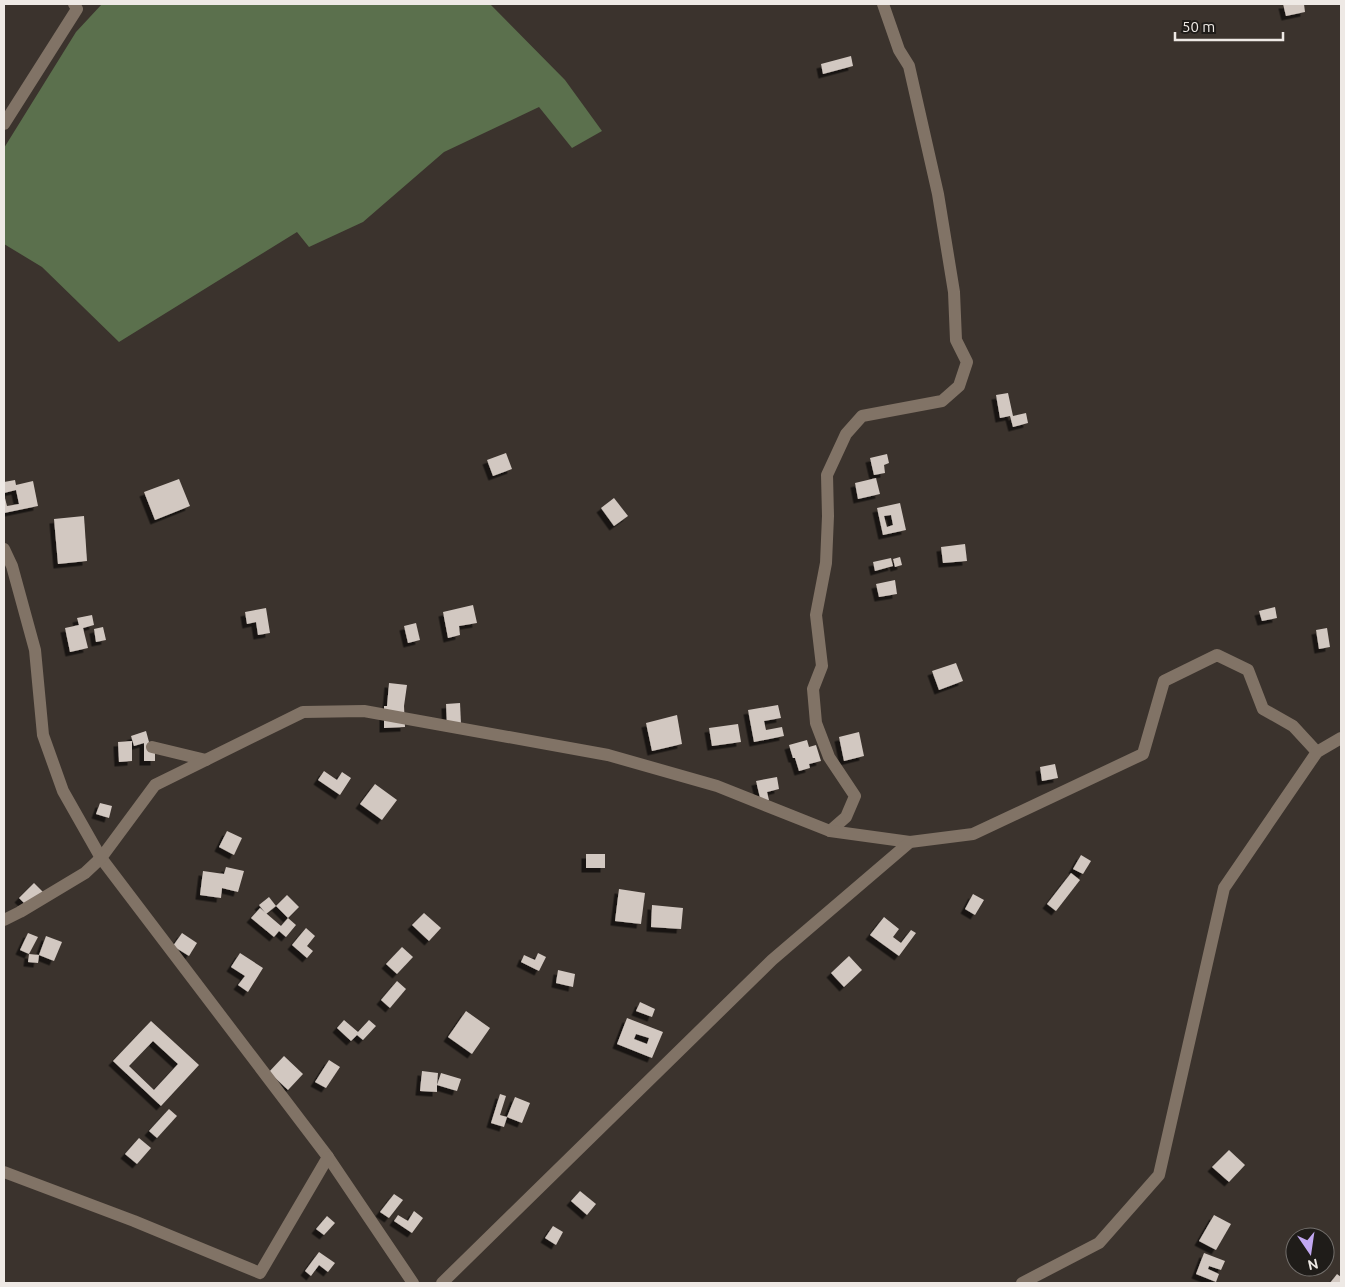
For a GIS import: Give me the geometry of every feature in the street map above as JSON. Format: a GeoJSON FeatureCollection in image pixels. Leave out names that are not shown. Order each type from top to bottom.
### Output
{"type":"FeatureCollection","features":[{"type":"Feature","properties":{"kind":"street"},"geometry":{"type":"LineString","coordinates":[[830,831],[846,818],[855,796],[829,757],[816,723],[814,689],[822,666],[816,615],[826,563],[828,475],[846,434],[862,416],[942,401],[959,386],[967,362],[956,340],[954,292],[938,194],[909,66],[899,50],[883,4]]}},
{"type":"Feature","properties":{"kind":"street"},"geometry":{"type":"LineString","coordinates":[[4,124],[78,5]]}},
{"type":"Feature","properties":{"kind":"street"},"geometry":{"type":"LineString","coordinates":[[4,549],[12,566],[35,650],[43,735],[63,791],[101,858],[328,1157],[413,1283]]}},
{"type":"Feature","properties":{"kind":"street"},"geometry":{"type":"LineString","coordinates":[[4,920],[85,873],[101,858],[155,785],[303,712],[364,711],[608,755],[716,786],[830,831],[910,842],[973,834],[1143,754],[1164,681],[1217,655],[1248,670],[1263,709],[1293,726],[1317,752]]}},
{"type":"Feature","properties":{"kind":"street"},"geometry":{"type":"LineString","coordinates":[[1022,1283],[1099,1243],[1159,1175],[1224,888],[1317,752],[1341,738]]}},
{"type":"Feature","properties":{"kind":"street"},"geometry":{"type":"LineString","coordinates":[[152,747],[206,760]]}},
{"type":"Feature","properties":{"kind":"street"},"geometry":{"type":"LineString","coordinates":[[442,1283],[772,960],[910,842]]}},
{"type":"Feature","properties":{"kind":"street"},"geometry":{"type":"LineString","coordinates":[[4,1172],[134,1221],[260,1278],[328,1157]]}},
{"type":"Feature","properties":{"kind":"green space"},"geometry":{"type":"Polygon","coordinates":[[[102,4],[490,4],[565,80],[602,131],[572,148],[539,107],[444,152],[363,222],[309,247],[297,232],[119,342],[42,267],[4,244],[4,148],[76,32],[102,4]]]}},
{"type":"Feature","properties":{"kind":"building"},"geometry":{"type":"Polygon","coordinates":[[[1283,4],[1304,4],[1305,12],[1286,16],[1283,4]]]}},
{"type":"Feature","properties":{"kind":"building"},"geometry":{"type":"Polygon","coordinates":[[[851,56],[853,66],[823,74],[821,64],[851,56]]]}},
{"type":"Feature","properties":{"kind":"building"},"geometry":{"type":"Polygon","coordinates":[[[1008,393],[1013,416],[1026,413],[1028,423],[1013,427],[1010,416],[1000,418],[996,395],[1008,393]]]}},
{"type":"Feature","properties":{"kind":"building"},"geometry":{"type":"Polygon","coordinates":[[[506,453],[512,469],[493,476],[487,460],[506,453]]]}},
{"type":"Feature","properties":{"kind":"building"},"geometry":{"type":"Polygon","coordinates":[[[887,454],[889,463],[884,465],[885,473],[874,475],[870,458],[887,454]]]}},
{"type":"Feature","properties":{"kind":"building"},"geometry":{"type":"Polygon","coordinates":[[[876,478],[880,494],[858,499],[855,483],[876,478]]]}},
{"type":"Feature","properties":{"kind":"building"},"geometry":{"type":"Polygon","coordinates":[[[179,479],[190,506],[155,520],[144,492],[179,479]]]}},
{"type":"Feature","properties":{"kind":"building"},"geometry":{"type":"Polygon","coordinates":[[[15,480],[16,485],[33,481],[38,506],[4,513],[4,494],[7,506],[19,504],[16,490],[4,493],[4,482],[15,480]]]}},
{"type":"Feature","properties":{"kind":"building"},"geometry":{"type":"Polygon","coordinates":[[[614,498],[628,516],[614,526],[601,508],[614,498]]]}},
{"type":"Feature","properties":{"kind":"building"},"geometry":{"type":"Polygon","coordinates":[[[900,503],[906,530],[883,535],[877,508],[900,503]],[[891,515],[884,516],[887,527],[893,525],[891,515]]]}},
{"type":"Feature","properties":{"kind":"building"},"geometry":{"type":"Polygon","coordinates":[[[84,516],[87,561],[58,564],[54,519],[84,516]]]}},
{"type":"Feature","properties":{"kind":"building"},"geometry":{"type":"Polygon","coordinates":[[[965,544],[967,561],[943,563],[941,547],[965,544]]]}},
{"type":"Feature","properties":{"kind":"building"},"geometry":{"type":"Polygon","coordinates":[[[900,557],[902,565],[895,567],[893,559],[900,557]]]}},
{"type":"Feature","properties":{"kind":"building"},"geometry":{"type":"Polygon","coordinates":[[[891,558],[893,566],[875,571],[873,562],[891,558]]]}},
{"type":"Feature","properties":{"kind":"building"},"geometry":{"type":"Polygon","coordinates":[[[895,580],[897,594],[879,597],[876,584],[895,580]]]}},
{"type":"Feature","properties":{"kind":"building"},"geometry":{"type":"Polygon","coordinates":[[[473,605],[477,623],[459,626],[460,635],[448,638],[443,612],[473,605]]]}},
{"type":"Feature","properties":{"kind":"building"},"geometry":{"type":"Polygon","coordinates":[[[1275,607],[1277,618],[1262,621],[1259,611],[1275,607]]]}},
{"type":"Feature","properties":{"kind":"building"},"geometry":{"type":"Polygon","coordinates":[[[266,608],[270,633],[258,635],[256,622],[247,624],[245,612],[266,608]]]}},
{"type":"Feature","properties":{"kind":"building"},"geometry":{"type":"Polygon","coordinates":[[[92,615],[94,625],[83,628],[88,648],[70,652],[65,628],[79,625],[77,618],[92,615]]]}},
{"type":"Feature","properties":{"kind":"building"},"geometry":{"type":"Polygon","coordinates":[[[416,623],[420,640],[408,643],[404,626],[416,623]]]}},
{"type":"Feature","properties":{"kind":"building"},"geometry":{"type":"Polygon","coordinates":[[[103,627],[106,640],[96,642],[94,629],[103,627]]]}},
{"type":"Feature","properties":{"kind":"building"},"geometry":{"type":"Polygon","coordinates":[[[1327,628],[1330,647],[1319,649],[1316,630],[1327,628]]]}},
{"type":"Feature","properties":{"kind":"building"},"geometry":{"type":"Polygon","coordinates":[[[956,663],[963,681],[939,690],[932,671],[956,663]]]}},
{"type":"Feature","properties":{"kind":"building"},"geometry":{"type":"Polygon","coordinates":[[[389,683],[407,685],[404,706],[405,727],[384,728],[384,706],[387,706],[389,683]]]}},
{"type":"Feature","properties":{"kind":"building"},"geometry":{"type":"Polygon","coordinates":[[[460,703],[461,724],[447,725],[446,704],[460,703]]]}},
{"type":"Feature","properties":{"kind":"building"},"geometry":{"type":"Polygon","coordinates":[[[778,705],[781,718],[764,721],[766,730],[782,727],[784,736],[754,742],[748,710],[778,705]]]}},
{"type":"Feature","properties":{"kind":"building"},"geometry":{"type":"Polygon","coordinates":[[[677,715],[682,744],[652,751],[646,723],[677,715]]]}},
{"type":"Feature","properties":{"kind":"building"},"geometry":{"type":"Polygon","coordinates":[[[738,724],[741,742],[712,746],[709,728],[738,724]]]}},
{"type":"Feature","properties":{"kind":"building"},"geometry":{"type":"Polygon","coordinates":[[[146,731],[149,742],[155,742],[155,761],[144,761],[144,743],[134,746],[131,736],[146,731]]]}},
{"type":"Feature","properties":{"kind":"building"},"geometry":{"type":"Polygon","coordinates":[[[859,732],[864,756],[844,761],[839,737],[859,732]]]}},
{"type":"Feature","properties":{"kind":"building"},"geometry":{"type":"Polygon","coordinates":[[[807,740],[809,747],[816,745],[821,761],[809,764],[810,768],[799,771],[789,745],[807,740]]]}},
{"type":"Feature","properties":{"kind":"building"},"geometry":{"type":"Polygon","coordinates":[[[132,741],[132,761],[119,762],[118,742],[132,741]]]}},
{"type":"Feature","properties":{"kind":"building"},"geometry":{"type":"Polygon","coordinates":[[[1055,764],[1058,778],[1042,781],[1040,767],[1055,764]]]}},
{"type":"Feature","properties":{"kind":"building"},"geometry":{"type":"Polygon","coordinates":[[[324,771],[337,780],[342,772],[351,778],[340,795],[318,780],[324,771]]]}},
{"type":"Feature","properties":{"kind":"building"},"geometry":{"type":"Polygon","coordinates":[[[777,777],[779,789],[767,792],[769,800],[761,802],[756,781],[777,777]]]}},
{"type":"Feature","properties":{"kind":"building"},"geometry":{"type":"Polygon","coordinates":[[[375,784],[397,800],[382,820],[360,804],[375,784]]]}},
{"type":"Feature","properties":{"kind":"building"},"geometry":{"type":"Polygon","coordinates":[[[100,803],[112,806],[109,818],[96,814],[100,803]]]}},
{"type":"Feature","properties":{"kind":"building"},"geometry":{"type":"Polygon","coordinates":[[[227,831],[242,838],[234,855],[219,847],[227,831]]]}},
{"type":"Feature","properties":{"kind":"building"},"geometry":{"type":"Polygon","coordinates":[[[586,854],[605,854],[605,868],[586,868],[586,854]]]}},
{"type":"Feature","properties":{"kind":"building"},"geometry":{"type":"Polygon","coordinates":[[[1081,855],[1091,861],[1083,874],[1073,869],[1081,855]]]}},
{"type":"Feature","properties":{"kind":"building"},"geometry":{"type":"Polygon","coordinates":[[[226,867],[244,871],[238,892],[222,888],[221,898],[200,895],[203,871],[224,874],[226,867]]]}},
{"type":"Feature","properties":{"kind":"building"},"geometry":{"type":"Polygon","coordinates":[[[1071,873],[1080,880],[1056,911],[1047,904],[1071,873]]]}},
{"type":"Feature","properties":{"kind":"building"},"geometry":{"type":"Polygon","coordinates":[[[34,883],[45,894],[30,909],[19,898],[34,883]]]}},
{"type":"Feature","properties":{"kind":"building"},"geometry":{"type":"Polygon","coordinates":[[[619,889],[645,893],[641,924],[615,921],[619,889]]]}},
{"type":"Feature","properties":{"kind":"building"},"geometry":{"type":"Polygon","coordinates":[[[973,894],[984,900],[975,915],[965,909],[973,894]]]}},
{"type":"Feature","properties":{"kind":"building"},"geometry":{"type":"Polygon","coordinates":[[[287,895],[299,907],[288,918],[276,906],[287,895]]]}},
{"type":"Feature","properties":{"kind":"building"},"geometry":{"type":"Polygon","coordinates":[[[269,897],[276,906],[266,914],[259,905],[269,897]]]}},
{"type":"Feature","properties":{"kind":"building"},"geometry":{"type":"Polygon","coordinates":[[[652,905],[683,908],[681,929],[651,927],[652,905]]]}},
{"type":"Feature","properties":{"kind":"building"},"geometry":{"type":"Polygon","coordinates":[[[260,908],[281,926],[288,918],[296,925],[286,937],[279,931],[274,937],[251,918],[260,908]]]}},
{"type":"Feature","properties":{"kind":"building"},"geometry":{"type":"Polygon","coordinates":[[[424,913],[441,928],[429,941],[412,925],[424,913]]]}},
{"type":"Feature","properties":{"kind":"building"},"geometry":{"type":"Polygon","coordinates":[[[884,917],[899,929],[893,937],[901,943],[911,930],[916,933],[899,956],[870,935],[884,917]]]}},
{"type":"Feature","properties":{"kind":"building"},"geometry":{"type":"Polygon","coordinates":[[[306,928],[315,936],[307,946],[313,951],[307,958],[292,945],[306,928]]]}},
{"type":"Feature","properties":{"kind":"building"},"geometry":{"type":"Polygon","coordinates":[[[28,933],[38,937],[29,954],[20,950],[28,933]]]}},
{"type":"Feature","properties":{"kind":"building"},"geometry":{"type":"Polygon","coordinates":[[[182,933],[197,943],[189,956],[173,946],[182,933]]]}},
{"type":"Feature","properties":{"kind":"building"},"geometry":{"type":"Polygon","coordinates":[[[46,936],[62,942],[54,961],[39,955],[46,936]]]}},
{"type":"Feature","properties":{"kind":"building"},"geometry":{"type":"Polygon","coordinates":[[[402,947],[413,957],[397,974],[386,964],[402,947]]]}},
{"type":"Feature","properties":{"kind":"building"},"geometry":{"type":"Polygon","coordinates":[[[240,953],[263,968],[248,992],[238,985],[245,976],[231,967],[240,953]]]}},
{"type":"Feature","properties":{"kind":"building"},"geometry":{"type":"Polygon","coordinates":[[[538,953],[546,957],[539,971],[521,962],[524,955],[535,960],[538,953]]]}},
{"type":"Feature","properties":{"kind":"building"},"geometry":{"type":"Polygon","coordinates":[[[29,954],[39,955],[38,963],[28,962],[29,954]]]}},
{"type":"Feature","properties":{"kind":"building"},"geometry":{"type":"Polygon","coordinates":[[[849,956],[862,970],[844,987],[831,973],[849,956]]]}},
{"type":"Feature","properties":{"kind":"building"},"geometry":{"type":"Polygon","coordinates":[[[558,970],[575,974],[573,987],[556,983],[558,970]]]}},
{"type":"Feature","properties":{"kind":"building"},"geometry":{"type":"Polygon","coordinates":[[[397,981],[406,989],[390,1008],[381,1000],[397,981]]]}},
{"type":"Feature","properties":{"kind":"building"},"geometry":{"type":"Polygon","coordinates":[[[640,1002],[655,1009],[652,1017],[636,1011],[640,1002]]]}},
{"type":"Feature","properties":{"kind":"building"},"geometry":{"type":"Polygon","coordinates":[[[466,1011],[490,1028],[472,1054],[448,1037],[466,1011]]]}},
{"type":"Feature","properties":{"kind":"building"},"geometry":{"type":"Polygon","coordinates":[[[627,1018],[663,1032],[652,1058],[617,1044],[627,1018]],[[636,1034],[634,1039],[647,1044],[649,1038],[636,1034]]]}},
{"type":"Feature","properties":{"kind":"building"},"geometry":{"type":"Polygon","coordinates":[[[344,1020],[358,1032],[369,1020],[376,1026],[363,1040],[357,1035],[351,1041],[337,1028],[344,1020]]]}},
{"type":"Feature","properties":{"kind":"building"},"geometry":{"type":"Polygon","coordinates":[[[151,1021],[199,1065],[161,1106],[113,1061],[151,1021]],[[153,1041],[129,1066],[154,1090],[178,1064],[153,1041]]]}},
{"type":"Feature","properties":{"kind":"building"},"geometry":{"type":"Polygon","coordinates":[[[284,1056],[303,1074],[288,1090],[269,1072],[284,1056]]]}},
{"type":"Feature","properties":{"kind":"building"},"geometry":{"type":"Polygon","coordinates":[[[329,1060],[340,1067],[326,1088],[315,1082],[329,1060]]]}},
{"type":"Feature","properties":{"kind":"building"},"geometry":{"type":"Polygon","coordinates":[[[422,1071],[438,1073],[437,1092],[420,1091],[422,1071]]]}},
{"type":"Feature","properties":{"kind":"building"},"geometry":{"type":"Polygon","coordinates":[[[441,1073],[461,1079],[457,1091],[437,1085],[441,1073]]]}},
{"type":"Feature","properties":{"kind":"building"},"geometry":{"type":"Polygon","coordinates":[[[500,1094],[506,1096],[500,1115],[507,1117],[504,1127],[491,1123],[500,1094]]]}},
{"type":"Feature","properties":{"kind":"building"},"geometry":{"type":"Polygon","coordinates":[[[515,1097],[530,1103],[522,1123],[507,1117],[515,1097]]]}},
{"type":"Feature","properties":{"kind":"building"},"geometry":{"type":"Polygon","coordinates":[[[169,1109],[177,1116],[157,1138],[149,1131],[169,1109]]]}},
{"type":"Feature","properties":{"kind":"building"},"geometry":{"type":"Polygon","coordinates":[[[139,1138],[151,1148],[137,1164],[125,1154],[139,1138]]]}},
{"type":"Feature","properties":{"kind":"building"},"geometry":{"type":"Polygon","coordinates":[[[1229,1150],[1245,1165],[1229,1182],[1212,1167],[1229,1150]]]}},
{"type":"Feature","properties":{"kind":"building"},"geometry":{"type":"Polygon","coordinates":[[[580,1191],[596,1204],[587,1215],[571,1201],[580,1191]]]}},
{"type":"Feature","properties":{"kind":"building"},"geometry":{"type":"Polygon","coordinates":[[[394,1194],[403,1200],[389,1218],[380,1212],[394,1194]]]}},
{"type":"Feature","properties":{"kind":"building"},"geometry":{"type":"Polygon","coordinates":[[[414,1211],[423,1218],[412,1233],[394,1221],[398,1215],[408,1221],[414,1211]]]}},
{"type":"Feature","properties":{"kind":"building"},"geometry":{"type":"Polygon","coordinates":[[[1214,1215],[1231,1224],[1216,1250],[1199,1241],[1214,1215]]]}},
{"type":"Feature","properties":{"kind":"building"},"geometry":{"type":"Polygon","coordinates":[[[327,1216],[335,1223],[324,1235],[316,1229],[327,1216]]]}},
{"type":"Feature","properties":{"kind":"building"},"geometry":{"type":"Polygon","coordinates":[[[553,1226],[563,1232],[556,1245],[545,1238],[553,1226]]]}},
{"type":"Feature","properties":{"kind":"building"},"geometry":{"type":"Polygon","coordinates":[[[319,1252],[335,1263],[328,1272],[319,1265],[311,1276],[305,1271],[319,1252]]]}},
{"type":"Feature","properties":{"kind":"building"},"geometry":{"type":"Polygon","coordinates":[[[1204,1253],[1225,1261],[1221,1270],[1209,1266],[1208,1269],[1219,1274],[1216,1282],[1196,1274],[1204,1253]]]}},
{"type":"Feature","properties":{"kind":"building"},"geometry":{"type":"Polygon","coordinates":[[[1337,1274],[1341,1277],[1341,1283],[1330,1283],[1337,1274]]]}}]}
